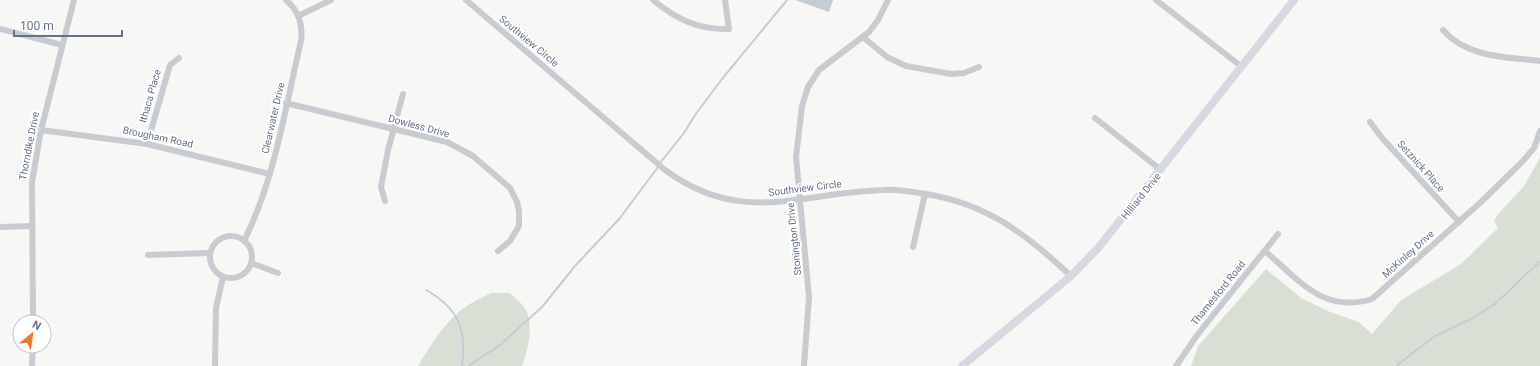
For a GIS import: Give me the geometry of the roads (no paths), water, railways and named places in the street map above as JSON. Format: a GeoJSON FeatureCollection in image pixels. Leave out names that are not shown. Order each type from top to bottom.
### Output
{"type":"FeatureCollection","features":[{"type":"Feature","properties":{"kind":"street","name":"Thorndike Drive"},"geometry":{"type":"LineString","coordinates":[[33,314],[32,182],[41,130],[74,0]]}},
{"type":"Feature","properties":{"kind":"street","name":"Clearwater Drive"},"geometry":{"type":"LineString","coordinates":[[244,241],[257,214],[270,174],[301,41],[302,30],[298,16],[286,0]]}},
{"type":"Feature","properties":{"kind":"street"},"geometry":{"type":"LineString","coordinates":[[298,16],[331,0]]}},
{"type":"Feature","properties":{"kind":"street","name":"Southview Circle"},"geometry":{"type":"LineString","coordinates":[[466,0],[678,179],[704,193],[734,201],[773,203],[885,190],[925,194],[961,202],[984,210],[1003,221],[1035,243],[1072,276]]}},
{"type":"Feature","properties":{"kind":"street"},"geometry":{"type":"LineString","coordinates":[[653,0],[682,21],[716,30],[729,29],[725,0]]}},
{"type":"Feature","properties":{"kind":"street","name":"Stonington Drive"},"geometry":{"type":"LineString","coordinates":[[804,366],[809,297],[796,157],[804,96],[812,79],[819,70],[863,37],[878,20],[888,0]]}},
{"type":"Feature","properties":{"kind":"street"},"geometry":{"type":"LineString","coordinates":[[1156,0],[1242,67]]}},
{"type":"Feature","properties":{"kind":"street","name":"Hilliard Drive"},"geometry":{"type":"LineString","coordinates":[[962,366],[1072,276],[1099,247],[1294,0]]}},
{"type":"Feature","properties":{"kind":"street"},"geometry":{"type":"LineString","coordinates":[[0,29],[62,45]]}},
{"type":"Feature","properties":{"kind":"street"},"geometry":{"type":"LineString","coordinates":[[1443,30],[1458,44],[1491,56],[1540,61]]}},
{"type":"Feature","properties":{"kind":"street"},"geometry":{"type":"LineString","coordinates":[[863,37],[887,57],[906,66],[951,74],[964,73],[979,68]]}},
{"type":"Feature","properties":{"kind":"street","name":"Ithaca Place"},"geometry":{"type":"LineString","coordinates":[[147,144],[170,65],[179,58]]}},
{"type":"Feature","properties":{"kind":"street"},"geometry":{"type":"LineString","coordinates":[[385,201],[380,187],[393,129],[403,94]]}},
{"type":"Feature","properties":{"kind":"street","name":"Dowless Drive"},"geometry":{"type":"LineString","coordinates":[[286,103],[447,142],[473,156],[510,188],[517,202],[520,216],[519,226],[510,241],[498,251]]}},
{"type":"Feature","properties":{"kind":"street"},"geometry":{"type":"LineString","coordinates":[[1094,118],[1161,170]]}},
{"type":"Feature","properties":{"kind":"street","name":"Setznick Place"},"geometry":{"type":"LineString","coordinates":[[1370,122],[1459,222]]}},
{"type":"Feature","properties":{"kind":"street","name":"Brougham Road"},"geometry":{"type":"LineString","coordinates":[[41,130],[147,144],[270,174]]}},
{"type":"Feature","properties":{"kind":"street","name":"McKinley Drive"},"geometry":{"type":"LineString","coordinates":[[1265,251],[1309,289],[1326,299],[1356,304],[1372,299],[1459,222],[1522,162],[1534,148],[1540,131]]}},
{"type":"Feature","properties":{"kind":"street"},"geometry":{"type":"LineString","coordinates":[[913,247],[925,194]]}},
{"type":"Feature","properties":{"kind":"street"},"geometry":{"type":"LineString","coordinates":[[0,227],[32,226]]}},
{"type":"Feature","properties":{"kind":"street","name":"Thamesford Road"},"geometry":{"type":"LineString","coordinates":[[1176,366],[1190,345],[1278,234]]}},
{"type":"Feature","properties":{"kind":"street"},"geometry":{"type":"LineString","coordinates":[[223,238],[238,238],[244,241],[250,251],[251,263],[246,272],[238,277],[223,277],[212,267],[210,254],[217,241],[223,238]]}},
{"type":"Feature","properties":{"kind":"street"},"geometry":{"type":"LineString","coordinates":[[148,255],[210,254]]}},
{"type":"Feature","properties":{"kind":"street"},"geometry":{"type":"LineString","coordinates":[[251,263],[278,273]]}},
{"type":"Feature","properties":{"kind":"street"},"geometry":{"type":"LineString","coordinates":[[215,366],[216,308],[223,277]]}},
{"type":"Feature","properties":{"kind":"street"},"geometry":{"type":"LineString","coordinates":[[32,354],[32,366]]}},
{"type":"Feature","properties":{"kind":"waterway"},"geometry":{"type":"LineString","coordinates":[[660,163],[684,133],[695,115],[722,79],[787,0]]}},
{"type":"Feature","properties":{"kind":"waterway"},"geometry":{"type":"LineString","coordinates":[[468,366],[500,345],[542,307],[575,266],[620,218],[658,167]]}},
{"type":"Feature","properties":{"kind":"waterway"},"geometry":{"type":"LineString","coordinates":[[1396,366],[1435,336],[1471,319],[1495,304],[1540,261]]}},
{"type":"Feature","properties":{"kind":"waterway"},"geometry":{"type":"LineString","coordinates":[[426,290],[446,304],[458,321],[463,341],[462,366]]}}]}
